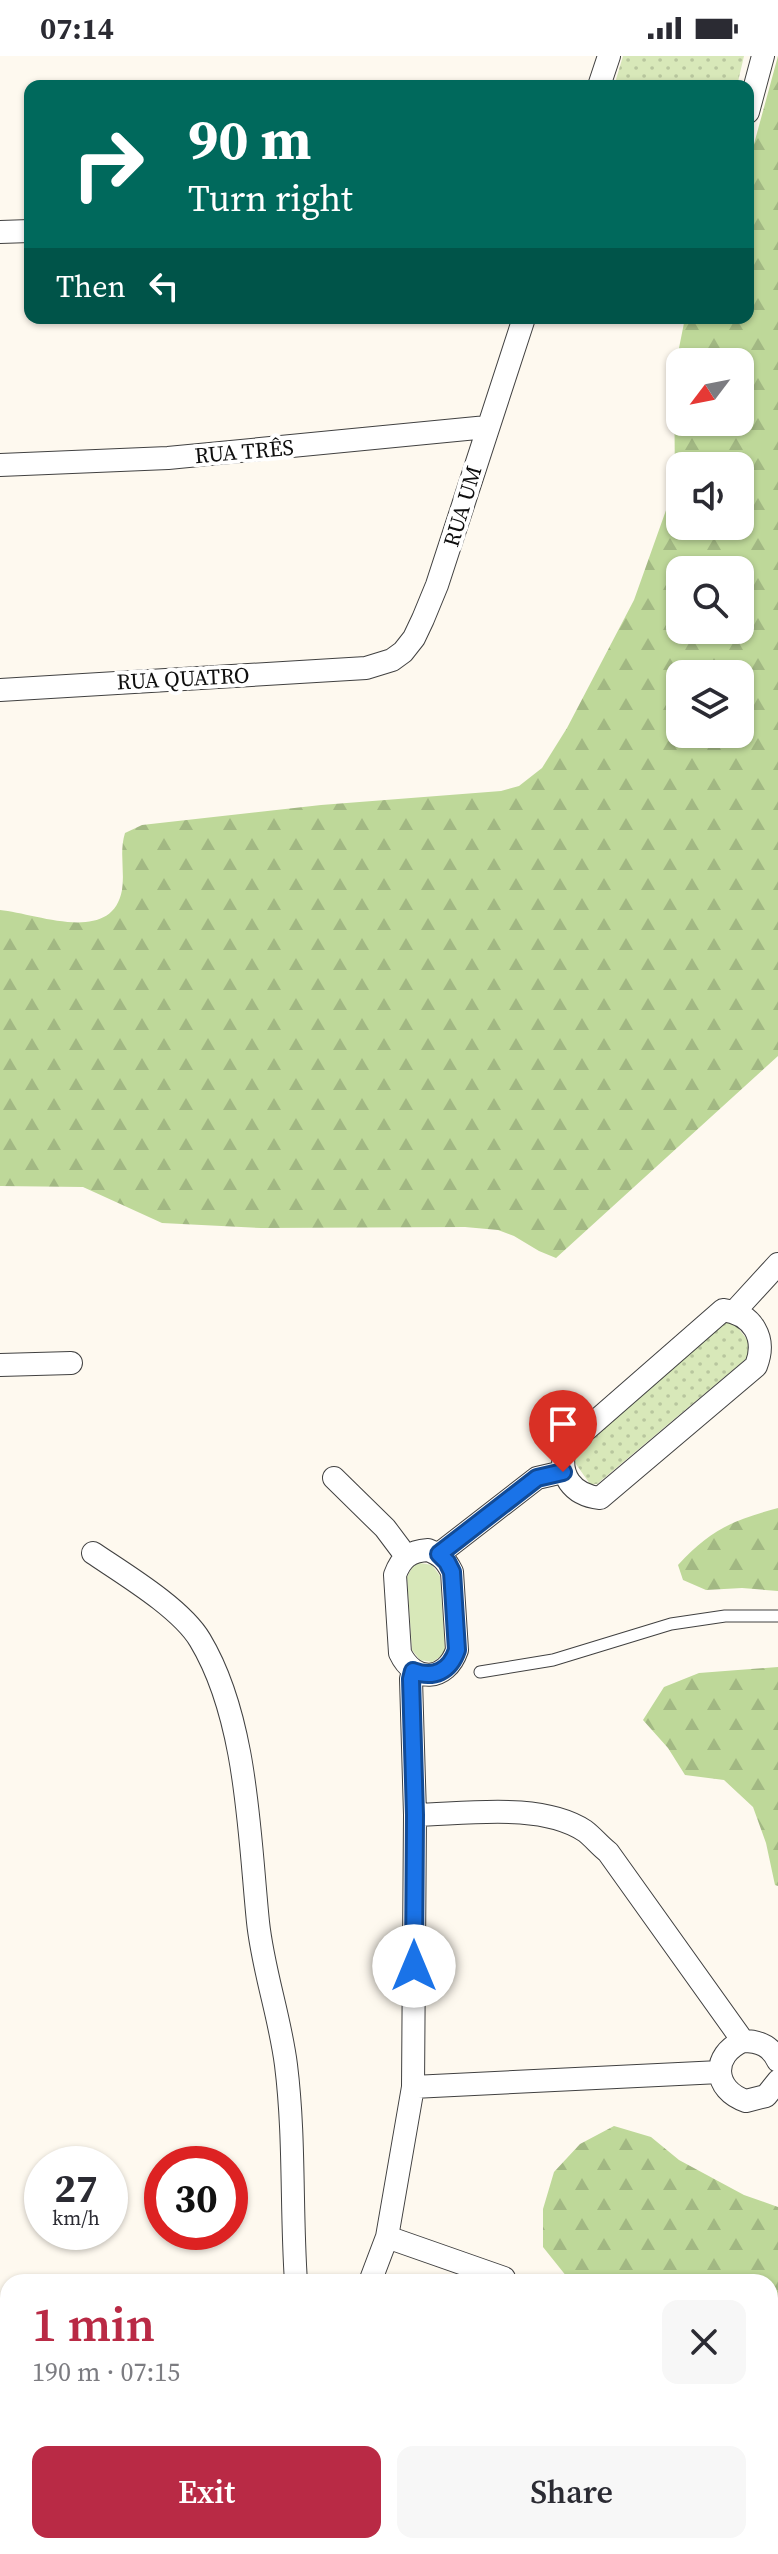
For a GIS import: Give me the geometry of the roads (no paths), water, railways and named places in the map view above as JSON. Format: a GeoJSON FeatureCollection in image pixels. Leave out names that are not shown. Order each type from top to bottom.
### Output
{"type":"FeatureCollection","features":[{"type":"Feature","properties":{"kind":"street"},"geometry":{"type":"LineString","coordinates":[[601,80],[609,56]]}},
{"type":"Feature","properties":{"kind":"street"},"geometry":{"type":"LineString","coordinates":[[754,90],[763,56]]}},
{"type":"Feature","properties":{"kind":"street"},"geometry":{"type":"LineString","coordinates":[[0,232],[24,231]]}},
{"type":"Feature","properties":{"kind":"street","name":"RUA UM"},"geometry":{"type":"LineString","coordinates":[[366,668],[392,660],[414,638],[437,585],[522,324]]}},
{"type":"Feature","properties":{"kind":"street","name":"RUA TRÊS"},"geometry":{"type":"LineString","coordinates":[[0,465],[168,458],[487,427]]}},
{"type":"Feature","properties":{"kind":"street","name":"RUA QUATRO"},"geometry":{"type":"LineString","coordinates":[[0,690],[366,668]]}},
{"type":"Feature","properties":{"kind":"street"},"geometry":{"type":"LineString","coordinates":[[734,1312],[778,1264]]}},
{"type":"Feature","properties":{"kind":"street"},"geometry":{"type":"LineString","coordinates":[[723,1310],[744,1316],[758,1334],[761,1345],[756,1366],[600,1498],[577,1491],[563,1472],[565,1448],[723,1310]]}},
{"type":"Feature","properties":{"kind":"street"},"geometry":{"type":"LineString","coordinates":[[0,1365],[71,1363]]}},
{"type":"Feature","properties":{"kind":"street"},"geometry":{"type":"LineString","coordinates":[[439,1554],[537,1478],[563,1472]]}},
{"type":"Feature","properties":{"kind":"street"},"geometry":{"type":"LineString","coordinates":[[334,1478],[385,1528],[406,1556]]}},
{"type":"Feature","properties":{"kind":"street"},"geometry":{"type":"LineString","coordinates":[[428,1550],[439,1554],[452,1572],[457,1650],[446,1670],[424,1675],[413,1671],[400,1653],[395,1575],[406,1556],[428,1550]]}},
{"type":"Feature","properties":{"kind":"street"},"geometry":{"type":"LineString","coordinates":[[93,1553],[176,1613],[199,1638],[213,1667],[232,1722],[244,1780],[259,1927],[285,2062],[294,2145],[295,2274]]}},
{"type":"Feature","properties":{"kind":"street"},"geometry":{"type":"LineString","coordinates":[[373,2274],[387,2237],[413,2087],[413,1671]]}},
{"type":"Feature","properties":{"kind":"street"},"geometry":{"type":"LineString","coordinates":[[415,1815],[530,1813],[559,1819],[586,1832],[608,1852],[743,2041]]}},
{"type":"Feature","properties":{"kind":"street"},"geometry":{"type":"LineString","coordinates":[[778,2061],[764,2044],[743,2041],[726,2053],[720,2072],[728,2091],[746,2101],[766,2096],[778,2081]]}},
{"type":"Feature","properties":{"kind":"street"},"geometry":{"type":"LineString","coordinates":[[413,2087],[720,2072]]}},
{"type":"Feature","properties":{"kind":"street"},"geometry":{"type":"LineString","coordinates":[[387,2237],[493,2274]]}},
{"type":"Feature","properties":{"kind":"lane"},"geometry":{"type":"LineString","coordinates":[[480,1672],[553,1660],[671,1624],[725,1616],[778,1616]]}}]}
